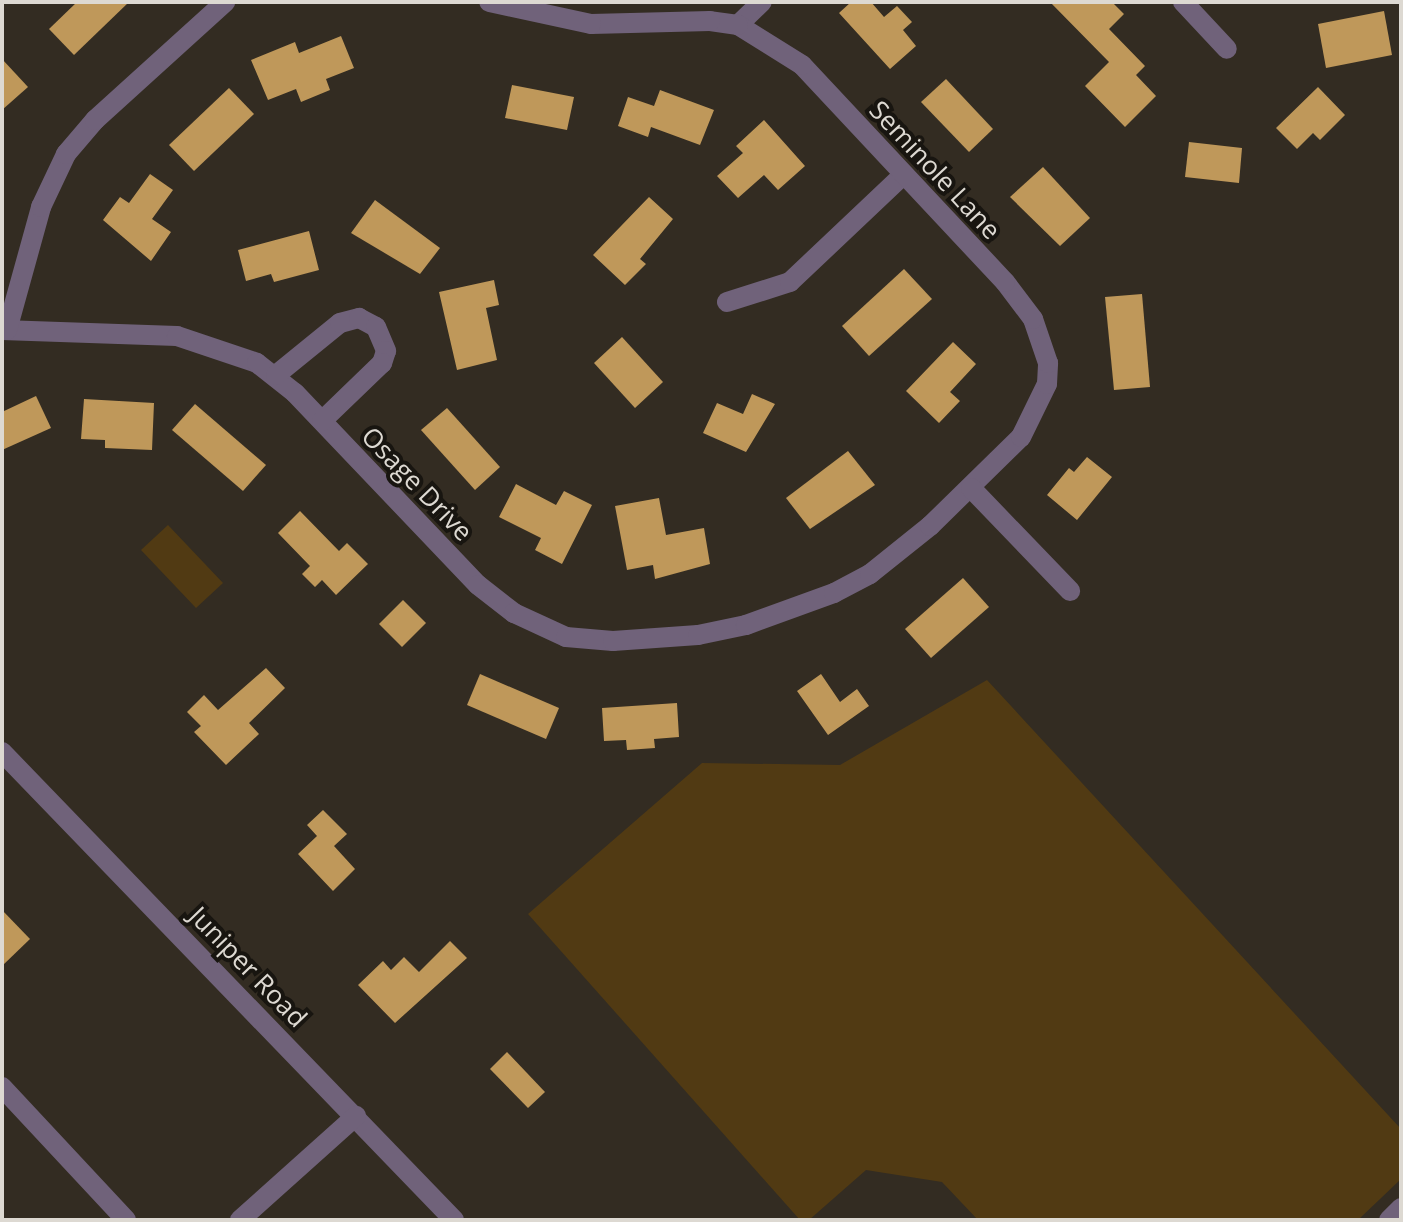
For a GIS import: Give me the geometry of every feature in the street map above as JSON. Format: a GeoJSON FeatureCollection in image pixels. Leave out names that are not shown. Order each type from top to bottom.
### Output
{"type":"FeatureCollection","features":[{"type":"Feature","properties":{"kind":"street"},"geometry":{"type":"LineString","coordinates":[[4,330],[41,207],[66,154],[95,120],[225,2]]}},
{"type":"Feature","properties":{"kind":"street"},"geometry":{"type":"LineString","coordinates":[[489,2],[591,24],[710,21],[738,25],[762,2]]}},
{"type":"Feature","properties":{"kind":"street"},"geometry":{"type":"LineString","coordinates":[[1183,2],[1227,49]]}},
{"type":"Feature","properties":{"kind":"street","name":"Seminole Lane"},"geometry":{"type":"LineString","coordinates":[[738,25],[802,65],[1024,305],[1043,340],[1047,384]]}},
{"type":"Feature","properties":{"kind":"street"},"geometry":{"type":"LineString","coordinates":[[727,302],[790,282],[903,175]]}},
{"type":"Feature","properties":{"kind":"street"},"geometry":{"type":"LineString","coordinates":[[276,375],[340,323],[359,318],[376,327],[386,351],[382,363],[322,421]]}},
{"type":"Feature","properties":{"kind":"street","name":"Osage Drive"},"geometry":{"type":"LineString","coordinates":[[4,330],[177,336],[240,354],[276,375],[478,585],[514,613],[566,637],[673,638],[797,609],[870,574],[971,488],[1034,420],[1047,384]]}},
{"type":"Feature","properties":{"kind":"street"},"geometry":{"type":"LineString","coordinates":[[971,488],[1070,591]]}},
{"type":"Feature","properties":{"kind":"street","name":"Juniper Road"},"geometry":{"type":"LineString","coordinates":[[2,752],[454,1220]]}},
{"type":"Feature","properties":{"kind":"street"},"geometry":{"type":"LineString","coordinates":[[2,1087],[126,1220]]}},
{"type":"Feature","properties":{"kind":"street"},"geometry":{"type":"LineString","coordinates":[[240,1220],[356,1116]]}},
{"type":"Feature","properties":{"kind":"street"},"geometry":{"type":"LineString","coordinates":[[1389,1220],[1401,1208]]}},
{"type":"Feature","properties":{"kind":"shaded area"},"geometry":{"type":"Polygon","coordinates":[[[168,525],[223,583],[196,608],[141,550],[168,525]]]}},
{"type":"Feature","properties":{"kind":"shaded area"},"geometry":{"type":"Polygon","coordinates":[[[987,680],[1401,1129],[1401,1179],[1358,1220],[978,1220],[942,1182],[866,1170],[809,1220],[800,1220],[528,914],[702,763],[840,765],[987,680]]]}},
{"type":"Feature","properties":{"kind":"building"},"geometry":{"type":"Polygon","coordinates":[[[77,2],[129,2],[74,55],[49,29],[77,2]]]}},
{"type":"Feature","properties":{"kind":"building"},"geometry":{"type":"Polygon","coordinates":[[[851,2],[871,2],[884,17],[897,6],[912,22],[903,30],[916,46],[890,69],[839,13],[851,2]]]}},
{"type":"Feature","properties":{"kind":"building"},"geometry":{"type":"Polygon","coordinates":[[[1050,2],[1112,2],[1124,14],[1109,29],[1145,66],[1136,75],[1156,96],[1125,127],[1085,86],[1109,62],[1050,2]]]}},
{"type":"Feature","properties":{"kind":"building"},"geometry":{"type":"Polygon","coordinates":[[[1384,11],[1392,55],[1326,68],[1318,24],[1384,11]]]}},
{"type":"Feature","properties":{"kind":"building"},"geometry":{"type":"Polygon","coordinates":[[[341,36],[354,68],[326,79],[330,90],[301,102],[296,89],[268,100],[251,60],[295,42],[299,53],[341,36]]]}},
{"type":"Feature","properties":{"kind":"building"},"geometry":{"type":"Polygon","coordinates":[[[2,59],[28,87],[2,110],[2,59]]]}},
{"type":"Feature","properties":{"kind":"building"},"geometry":{"type":"Polygon","coordinates":[[[946,79],[993,129],[969,152],[921,102],[946,79]]]}},
{"type":"Feature","properties":{"kind":"building"},"geometry":{"type":"Polygon","coordinates":[[[512,85],[574,97],[567,130],[505,118],[512,85]]]}},
{"type":"Feature","properties":{"kind":"building"},"geometry":{"type":"Polygon","coordinates":[[[1318,87],[1345,115],[1320,140],[1313,133],[1297,149],[1276,128],[1318,87]]]}},
{"type":"Feature","properties":{"kind":"building"},"geometry":{"type":"Polygon","coordinates":[[[229,88],[254,114],[194,171],[169,145],[229,88]]]}},
{"type":"Feature","properties":{"kind":"building"},"geometry":{"type":"Polygon","coordinates":[[[660,90],[714,110],[700,145],[651,127],[648,137],[618,126],[628,97],[654,106],[660,90]]]}},
{"type":"Feature","properties":{"kind":"building"},"geometry":{"type":"Polygon","coordinates":[[[764,120],[805,166],[778,190],[764,175],[738,198],[717,176],[743,153],[736,146],[764,120]]]}},
{"type":"Feature","properties":{"kind":"building"},"geometry":{"type":"Polygon","coordinates":[[[1189,142],[1242,148],[1239,183],[1185,177],[1189,142]]]}},
{"type":"Feature","properties":{"kind":"building"},"geometry":{"type":"Polygon","coordinates":[[[1043,167],[1090,218],[1060,246],[1010,197],[1043,167]]]}},
{"type":"Feature","properties":{"kind":"building"},"geometry":{"type":"Polygon","coordinates":[[[150,174],[173,190],[152,219],[171,232],[151,261],[103,220],[120,197],[129,203],[150,174]]]}},
{"type":"Feature","properties":{"kind":"building"},"geometry":{"type":"Polygon","coordinates":[[[649,197],[673,219],[640,259],[646,264],[625,285],[593,255],[649,197]]]}},
{"type":"Feature","properties":{"kind":"building"},"geometry":{"type":"Polygon","coordinates":[[[375,200],[440,248],[420,274],[351,233],[375,200]]]}},
{"type":"Feature","properties":{"kind":"building"},"geometry":{"type":"Polygon","coordinates":[[[309,231],[319,270],[274,282],[271,274],[246,281],[238,250],[309,231]]]}},
{"type":"Feature","properties":{"kind":"building"},"geometry":{"type":"Polygon","coordinates":[[[904,269],[932,299],[869,356],[842,326],[904,269]]]}},
{"type":"Feature","properties":{"kind":"building"},"geometry":{"type":"Polygon","coordinates":[[[494,280],[499,305],[486,308],[497,360],[457,370],[439,292],[494,280]]]}},
{"type":"Feature","properties":{"kind":"building"},"geometry":{"type":"Polygon","coordinates":[[[1142,294],[1150,387],[1114,390],[1105,297],[1142,294]]]}},
{"type":"Feature","properties":{"kind":"building"},"geometry":{"type":"Polygon","coordinates":[[[622,337],[663,382],[635,408],[594,363],[622,337]]]}},
{"type":"Feature","properties":{"kind":"building"},"geometry":{"type":"Polygon","coordinates":[[[953,342],[976,364],[950,392],[960,401],[939,423],[906,391],[953,342]]]}},
{"type":"Feature","properties":{"kind":"building"},"geometry":{"type":"Polygon","coordinates":[[[752,394],[775,404],[746,452],[703,433],[717,403],[743,414],[752,394]]]}},
{"type":"Feature","properties":{"kind":"building"},"geometry":{"type":"Polygon","coordinates":[[[36,396],[51,428],[2,450],[2,412],[36,396]]]}},
{"type":"Feature","properties":{"kind":"building"},"geometry":{"type":"Polygon","coordinates":[[[84,399],[154,403],[152,450],[105,448],[105,440],[81,439],[84,399]]]}},
{"type":"Feature","properties":{"kind":"building"},"geometry":{"type":"Polygon","coordinates":[[[195,404],[266,465],[243,491],[172,430],[195,404]]]}},
{"type":"Feature","properties":{"kind":"building"},"geometry":{"type":"Polygon","coordinates":[[[447,408],[500,467],[475,490],[421,430],[447,408]]]}},
{"type":"Feature","properties":{"kind":"building"},"geometry":{"type":"Polygon","coordinates":[[[848,451],[875,485],[810,529],[786,498],[848,451]]]}},
{"type":"Feature","properties":{"kind":"building"},"geometry":{"type":"Polygon","coordinates":[[[1087,457],[1112,477],[1077,520],[1047,495],[1069,468],[1074,472],[1087,457]]]}},
{"type":"Feature","properties":{"kind":"building"},"geometry":{"type":"Polygon","coordinates":[[[516,484],[556,505],[564,491],[592,505],[562,564],[535,550],[541,538],[499,517],[516,484]]]}},
{"type":"Feature","properties":{"kind":"building"},"geometry":{"type":"Polygon","coordinates":[[[659,498],[666,535],[704,528],[710,564],[655,579],[653,565],[627,570],[615,506],[659,498]]]}},
{"type":"Feature","properties":{"kind":"building"},"geometry":{"type":"Polygon","coordinates":[[[300,511],[339,551],[347,543],[368,564],[336,595],[322,580],[315,587],[302,574],[310,566],[278,533],[300,511]]]}},
{"type":"Feature","properties":{"kind":"building"},"geometry":{"type":"Polygon","coordinates":[[[963,578],[989,607],[931,658],[905,629],[963,578]]]}},
{"type":"Feature","properties":{"kind":"building"},"geometry":{"type":"Polygon","coordinates":[[[403,600],[426,623],[402,647],[379,624],[403,600]]]}},
{"type":"Feature","properties":{"kind":"building"},"geometry":{"type":"Polygon","coordinates":[[[266,668],[285,688],[249,723],[259,734],[226,765],[194,732],[201,726],[187,712],[204,695],[218,710],[266,668]]]}},
{"type":"Feature","properties":{"kind":"building"},"geometry":{"type":"Polygon","coordinates":[[[480,674],[559,708],[546,739],[467,705],[480,674]]]}},
{"type":"Feature","properties":{"kind":"building"},"geometry":{"type":"Polygon","coordinates":[[[821,674],[840,702],[857,689],[869,706],[828,735],[797,691],[821,674]]]}},
{"type":"Feature","properties":{"kind":"building"},"geometry":{"type":"Polygon","coordinates":[[[677,703],[679,737],[654,739],[655,748],[627,750],[626,740],[604,741],[602,708],[677,703]]]}},
{"type":"Feature","properties":{"kind":"building"},"geometry":{"type":"Polygon","coordinates":[[[323,810],[347,834],[334,846],[355,869],[333,891],[298,854],[317,836],[307,825],[323,810]]]}},
{"type":"Feature","properties":{"kind":"building"},"geometry":{"type":"Polygon","coordinates":[[[2,910],[30,939],[2,966],[2,910]]]}},
{"type":"Feature","properties":{"kind":"building"},"geometry":{"type":"Polygon","coordinates":[[[450,941],[467,958],[395,1023],[358,985],[383,961],[391,970],[404,957],[419,972],[450,941]]]}},
{"type":"Feature","properties":{"kind":"building"},"geometry":{"type":"Polygon","coordinates":[[[507,1052],[545,1092],[528,1108],[490,1069],[507,1052]]]}}]}
